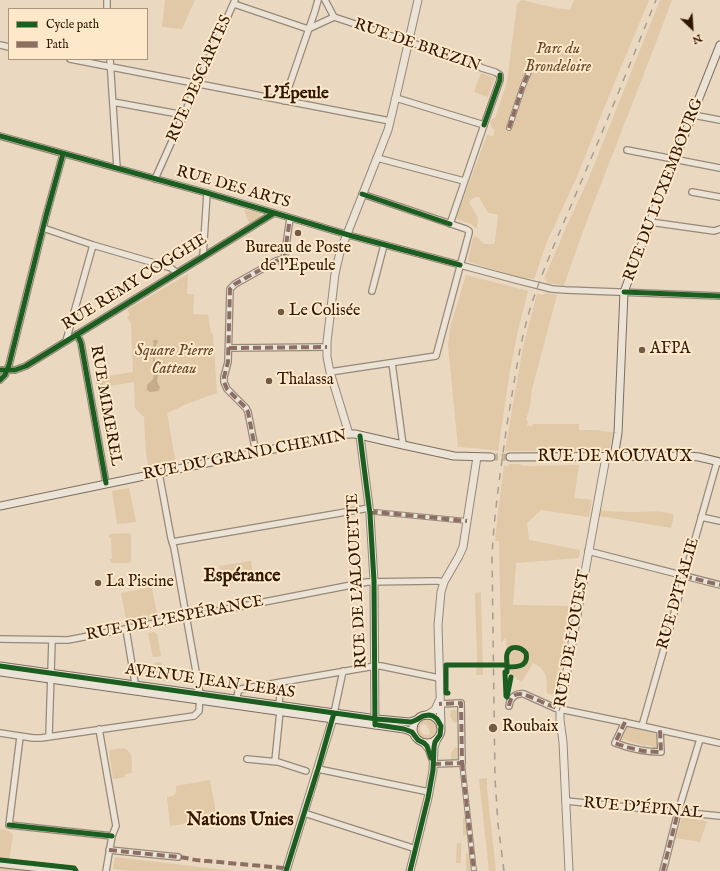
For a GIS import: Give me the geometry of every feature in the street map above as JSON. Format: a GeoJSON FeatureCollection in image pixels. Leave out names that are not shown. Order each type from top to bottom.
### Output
{"type":"FeatureCollection","features":[{"type":"Feature","properties":{"kind":"main road"},"geometry":{"type":"LineString","coordinates":[[0,863],[73,871]]}},
{"type":"Feature","properties":{"kind":"street"},"geometry":{"type":"LineString","coordinates":[[284,101],[318,0]]}},
{"type":"Feature","properties":{"kind":"street"},"geometry":{"type":"LineString","coordinates":[[234,2],[308,29],[334,17],[325,0]]}},
{"type":"Feature","properties":{"kind":"street"},"geometry":{"type":"LineString","coordinates":[[349,434],[327,362],[327,347],[336,267],[340,252],[362,194],[388,130],[418,0]]}},
{"type":"Feature","properties":{"kind":"street","name":"RUE DESCARTES"},"geometry":{"type":"LineString","coordinates":[[155,179],[234,2]]}},
{"type":"Feature","properties":{"kind":"street","name":"RUE DE BREZIN"},"geometry":{"type":"LineString","coordinates":[[334,17],[473,63],[500,75],[500,80],[484,125]]}},
{"type":"Feature","properties":{"kind":"street","name":"RUE DU LUXEMBOURG"},"geometry":{"type":"LineString","coordinates":[[614,457],[618,433],[624,292],[720,45]]}},
{"type":"Feature","properties":{"kind":"street"},"geometry":{"type":"LineString","coordinates":[[75,60],[390,121]]}},
{"type":"Feature","properties":{"kind":"street"},"geometry":{"type":"LineString","coordinates":[[110,60],[118,168]]}},
{"type":"Feature","properties":{"kind":"street"},"geometry":{"type":"LineString","coordinates":[[509,128],[523,86],[531,68]]}},
{"type":"Feature","properties":{"kind":"street"},"geometry":{"type":"LineString","coordinates":[[396,98],[484,125],[450,224]]}},
{"type":"Feature","properties":{"kind":"street"},"geometry":{"type":"LineString","coordinates":[[113,102],[184,115]]}},
{"type":"Feature","properties":{"kind":"street"},"geometry":{"type":"LineString","coordinates":[[693,115],[720,120]]}},
{"type":"Feature","properties":{"kind":"street","name":"RUE DES ARTS"},"geometry":{"type":"LineString","coordinates":[[0,136],[207,193],[347,234],[460,265],[560,290],[720,296]]}},
{"type":"Feature","properties":{"kind":"street"},"geometry":{"type":"LineString","coordinates":[[627,150],[720,168]]}},
{"type":"Feature","properties":{"kind":"street"},"geometry":{"type":"LineString","coordinates":[[0,380],[5,376],[8,370],[63,154]]}},
{"type":"Feature","properties":{"kind":"street"},"geometry":{"type":"LineString","coordinates":[[377,158],[464,181]]}},
{"type":"Feature","properties":{"kind":"street"},"geometry":{"type":"LineString","coordinates":[[692,192],[720,198]]}},
{"type":"Feature","properties":{"kind":"street"},"geometry":{"type":"LineString","coordinates":[[203,256],[207,193]]}},
{"type":"Feature","properties":{"kind":"street"},"geometry":{"type":"LineString","coordinates":[[330,372],[436,356],[469,233],[467,229],[362,194]]}},
{"type":"Feature","properties":{"kind":"street","name":"RUE REMY COGGHE"},"geometry":{"type":"LineString","coordinates":[[0,370],[16,370],[25,366],[274,213]]}},
{"type":"Feature","properties":{"kind":"street"},"geometry":{"type":"LineString","coordinates":[[256,453],[248,410],[227,389],[224,382],[229,348],[230,289],[235,284],[276,261],[284,260],[290,218]]}},
{"type":"Feature","properties":{"kind":"street"},"geometry":{"type":"LineString","coordinates":[[650,222],[714,231],[720,229]]}},
{"type":"Feature","properties":{"kind":"street"},"geometry":{"type":"LineString","coordinates":[[43,228],[93,245],[171,268],[177,273]]}},
{"type":"Feature","properties":{"kind":"street"},"geometry":{"type":"LineString","coordinates":[[372,291],[384,244]]}},
{"type":"Feature","properties":{"kind":"street"},"geometry":{"type":"LineString","coordinates":[[66,341],[93,245]]}},
{"type":"Feature","properties":{"kind":"street","name":"RUE MIMEREL"},"geometry":{"type":"LineString","coordinates":[[77,334],[82,350],[106,483]]}},
{"type":"Feature","properties":{"kind":"street"},"geometry":{"type":"LineString","coordinates":[[229,348],[327,347]]}},
{"type":"Feature","properties":{"kind":"street"},"geometry":{"type":"LineString","coordinates":[[392,363],[403,446]]}},
{"type":"Feature","properties":{"kind":"street","name":"RUE DU GRAND CHEMIN"},"geometry":{"type":"LineString","coordinates":[[0,506],[349,434],[454,456],[491,457]]}},
{"type":"Feature","properties":{"kind":"street","name":"RUE DE L'ALOUETTE"},"geometry":{"type":"LineString","coordinates":[[360,436],[369,511],[374,581],[375,722]]}},
{"type":"Feature","properties":{"kind":"street"},"geometry":{"type":"LineString","coordinates":[[410,871],[429,792],[434,747],[441,733],[438,622],[441,592],[444,582],[462,550],[477,457]]}},
{"type":"Feature","properties":{"kind":"street","name":"RUE DE MOUVAUX"},"geometry":{"type":"LineString","coordinates":[[510,457],[693,457],[718,462]]}},
{"type":"Feature","properties":{"kind":"street","name":"RUE DE L'OUEST"},"geometry":{"type":"LineString","coordinates":[[569,871],[560,709],[606,457]]}},
{"type":"Feature","properties":{"kind":"street","name":"RUE D'ITALIE"},"geometry":{"type":"LineString","coordinates":[[642,726],[718,462]]}},
{"type":"Feature","properties":{"kind":"street"},"geometry":{"type":"LineString","coordinates":[[0,733],[20,737],[37,738],[194,716],[199,711],[200,697],[174,548],[158,473]]}},
{"type":"Feature","properties":{"kind":"street"},"geometry":{"type":"LineString","coordinates":[[172,542],[369,511],[467,521]]}},
{"type":"Feature","properties":{"kind":"street"},"geometry":{"type":"LineString","coordinates":[[701,517],[720,522]]}},
{"type":"Feature","properties":{"kind":"street"},"geometry":{"type":"LineString","coordinates":[[588,551],[720,584]]}},
{"type":"Feature","properties":{"kind":"street","name":"RUE DE L'ESPÉRANCE"},"geometry":{"type":"LineString","coordinates":[[0,640],[68,640],[374,581],[444,582]]}},
{"type":"Feature","properties":{"kind":"street"},"geometry":{"type":"LineString","coordinates":[[126,628],[136,688]]}},
{"type":"Feature","properties":{"kind":"street"},"geometry":{"type":"LineString","coordinates":[[49,736],[52,640]]}},
{"type":"Feature","properties":{"kind":"street","name":"AVENUE JEAN LEBAS"},"geometry":{"type":"LineString","coordinates":[[0,666],[51,676],[375,722],[404,729],[414,734]]}},
{"type":"Feature","properties":{"kind":"street"},"geometry":{"type":"LineString","coordinates":[[236,702],[238,692],[241,689],[375,666],[439,678]]}},
{"type":"Feature","properties":{"kind":"street"},"geometry":{"type":"LineString","coordinates":[[286,871],[318,769],[333,716],[343,671]]}},
{"type":"Feature","properties":{"kind":"street","name":"AVENUE JEAN LEBAS"},"geometry":{"type":"LineString","coordinates":[[0,672],[51,676]]}},
{"type":"Feature","properties":{"kind":"street"},"geometry":{"type":"LineString","coordinates":[[275,762],[281,682]]}},
{"type":"Feature","properties":{"kind":"street"},"geometry":{"type":"LineString","coordinates":[[508,706],[512,697],[521,694],[560,709],[720,743]]}},
{"type":"Feature","properties":{"kind":"street"},"geometry":{"type":"LineString","coordinates":[[437,739],[431,742],[418,740],[414,734],[413,727],[416,720],[433,711],[440,702]]}},
{"type":"Feature","properties":{"kind":"street"},"geometry":{"type":"LineString","coordinates":[[440,702],[461,703],[462,763],[474,871]]}},
{"type":"Feature","properties":{"kind":"street"},"geometry":{"type":"LineString","coordinates":[[427,715],[435,717],[441,726]]}},
{"type":"Feature","properties":{"kind":"street","name":"AVENUE JEAN LEBAS"},"geometry":{"type":"LineString","coordinates":[[375,722],[409,722],[416,720]]}},
{"type":"Feature","properties":{"kind":"street"},"geometry":{"type":"LineString","coordinates":[[625,722],[615,743],[627,748],[641,751],[661,752],[660,730]]}},
{"type":"Feature","properties":{"kind":"street"},"geometry":{"type":"LineString","coordinates":[[99,729],[116,823],[109,850],[106,871]]}},
{"type":"Feature","properties":{"kind":"street"},"geometry":{"type":"LineString","coordinates":[[20,737],[9,826],[112,836]]}},
{"type":"Feature","properties":{"kind":"street"},"geometry":{"type":"LineString","coordinates":[[663,871],[678,812],[700,739]]}},
{"type":"Feature","properties":{"kind":"street"},"geometry":{"type":"LineString","coordinates":[[424,742],[433,764]]}},
{"type":"Feature","properties":{"kind":"street"},"geometry":{"type":"LineString","coordinates":[[247,759],[290,765],[306,771]]}},
{"type":"Feature","properties":{"kind":"street"},"geometry":{"type":"LineString","coordinates":[[433,764],[462,763]]}},
{"type":"Feature","properties":{"kind":"street"},"geometry":{"type":"LineString","coordinates":[[318,769],[429,792]]}},
{"type":"Feature","properties":{"kind":"street","name":"RUE D'ÉPINAL"},"geometry":{"type":"LineString","coordinates":[[566,801],[720,816]]}},
{"type":"Feature","properties":{"kind":"street"},"geometry":{"type":"LineString","coordinates":[[304,813],[416,849]]}},
{"type":"Feature","properties":{"kind":"street"},"geometry":{"type":"LineString","coordinates":[[109,850],[178,857]]}},
{"type":"Feature","properties":{"kind":"green space"},"geometry":{"type":"Polygon","coordinates":[[[165,0],[195,0],[182,29],[162,27],[165,0]]]}},
{"type":"Feature","properties":{"kind":"green space","name":"Parc du Brondeloire"},"geometry":{"type":"Polygon","coordinates":[[[522,0],[570,10],[574,0],[649,0],[578,174],[546,244],[534,279],[519,277],[469,262],[468,259],[473,238],[476,236],[484,244],[494,244],[495,242],[498,215],[488,213],[479,197],[473,198],[469,202],[478,218],[477,229],[471,224],[456,219],[487,135],[493,136],[495,130],[492,128],[490,122],[495,118],[507,82],[517,4],[522,0]]]}},
{"type":"Feature","properties":{"kind":"green space"},"geometry":{"type":"Polygon","coordinates":[[[660,0],[672,0],[590,213],[564,285],[546,283],[547,280],[544,279],[588,180],[660,0]]]}},
{"type":"Feature","properties":{"kind":"green space"},"geometry":{"type":"Polygon","coordinates":[[[481,73],[495,78],[488,97],[474,92],[481,73]]]}},
{"type":"Feature","properties":{"kind":"green space"},"geometry":{"type":"Polygon","coordinates":[[[244,209],[261,213],[260,217],[249,223],[244,209]]]}},
{"type":"Feature","properties":{"kind":"green space","name":"Square Pierre Catteau"},"geometry":{"type":"Polygon","coordinates":[[[188,274],[187,294],[194,294],[193,314],[208,315],[211,333],[213,333],[217,393],[181,406],[167,413],[176,464],[149,470],[146,453],[144,417],[135,408],[134,382],[97,388],[95,378],[133,372],[131,324],[127,317],[130,315],[127,310],[188,274]]]}},
{"type":"Feature","properties":{"kind":"green space"},"geometry":{"type":"Polygon","coordinates":[[[466,275],[528,291],[510,370],[498,451],[458,447],[448,346],[450,328],[466,275]]]}},
{"type":"Feature","properties":{"kind":"green space"},"geometry":{"type":"Polygon","coordinates":[[[546,293],[557,295],[532,389],[530,406],[526,420],[528,421],[527,426],[532,426],[533,424],[579,424],[579,430],[613,432],[609,451],[505,451],[523,347],[537,294],[542,295],[546,293]]]}},
{"type":"Feature","properties":{"kind":"green space"},"geometry":{"type":"Polygon","coordinates":[[[509,464],[519,464],[524,466],[579,465],[574,498],[592,500],[589,517],[541,510],[527,523],[529,540],[580,550],[579,558],[516,563],[513,605],[571,606],[555,696],[547,693],[546,675],[542,669],[533,663],[522,682],[516,678],[509,669],[506,637],[501,643],[499,541],[495,541],[504,466],[508,466],[509,464]]]}},
{"type":"Feature","properties":{"kind":"green space"},"geometry":{"type":"Polygon","coordinates":[[[129,488],[136,522],[117,524],[112,491],[129,488]]]}},
{"type":"Feature","properties":{"kind":"green space"},"geometry":{"type":"Polygon","coordinates":[[[600,510],[620,512],[660,512],[674,515],[671,528],[599,516],[600,510]]]}},
{"type":"Feature","properties":{"kind":"green space"},"geometry":{"type":"Polygon","coordinates":[[[129,533],[131,535],[131,561],[129,563],[112,563],[110,561],[110,559],[112,559],[111,538],[109,538],[110,534],[129,533]]]}},
{"type":"Feature","properties":{"kind":"green space"},"geometry":{"type":"Polygon","coordinates":[[[251,561],[254,579],[222,585],[219,566],[251,561]]]}},
{"type":"Feature","properties":{"kind":"green space"},"geometry":{"type":"Polygon","coordinates":[[[150,579],[158,618],[127,624],[121,593],[147,588],[146,584],[141,583],[141,581],[150,579]]]}},
{"type":"Feature","properties":{"kind":"green space"},"geometry":{"type":"Polygon","coordinates":[[[481,592],[483,675],[476,675],[475,593],[481,592]]]}},
{"type":"Feature","properties":{"kind":"green space"},"geometry":{"type":"Polygon","coordinates":[[[154,632],[157,634],[161,656],[153,657],[148,633],[154,632]]]}},
{"type":"Feature","properties":{"kind":"green space"},"geometry":{"type":"Polygon","coordinates":[[[159,662],[162,664],[166,681],[158,680],[154,663],[159,662]]]}},
{"type":"Feature","properties":{"kind":"green space"},"geometry":{"type":"Polygon","coordinates":[[[451,710],[457,710],[458,722],[454,723],[450,716],[451,710]]]}},
{"type":"Feature","properties":{"kind":"green space"},"geometry":{"type":"Polygon","coordinates":[[[426,718],[433,720],[437,723],[437,733],[430,740],[425,740],[420,737],[416,731],[418,723],[426,718]],[[421,725],[420,729],[423,734],[428,735],[430,733],[428,727],[421,725]]]}},
{"type":"Feature","properties":{"kind":"green space"},"geometry":{"type":"Polygon","coordinates":[[[627,727],[657,734],[657,744],[659,745],[656,749],[651,749],[653,746],[642,745],[624,740],[619,741],[627,727]]]}},
{"type":"Feature","properties":{"kind":"green space"},"geometry":{"type":"Polygon","coordinates":[[[455,747],[458,748],[458,759],[451,760],[451,753],[455,747]]]}},
{"type":"Feature","properties":{"kind":"green space"},"geometry":{"type":"Polygon","coordinates":[[[125,748],[132,759],[132,773],[125,774],[125,777],[113,779],[109,750],[125,748]]]}},
{"type":"Feature","properties":{"kind":"green space"},"geometry":{"type":"Polygon","coordinates":[[[487,778],[496,871],[489,871],[479,779],[487,778]]]}},
{"type":"Feature","properties":{"kind":"green space"},"geometry":{"type":"Polygon","coordinates":[[[210,780],[217,819],[170,826],[167,797],[175,794],[176,786],[210,780]]]}},
{"type":"Feature","properties":{"kind":"green space"},"geometry":{"type":"Polygon","coordinates":[[[463,817],[465,817],[467,835],[463,836],[463,817]]]}},
{"type":"Feature","properties":{"kind":"green space"},"geometry":{"type":"Polygon","coordinates":[[[682,817],[707,821],[700,842],[676,838],[682,817]]]}},
{"type":"Feature","properties":{"kind":"green space"},"geometry":{"type":"Polygon","coordinates":[[[0,829],[9,831],[13,835],[9,860],[0,859],[0,829]]]}},
{"type":"Feature","properties":{"kind":"green space"},"geometry":{"type":"Polygon","coordinates":[[[457,843],[461,843],[461,863],[456,863],[457,843]]]}},
{"type":"Feature","properties":{"kind":"green space"},"geometry":{"type":"Polygon","coordinates":[[[466,853],[469,853],[471,871],[466,871],[466,853]]]}},
{"type":"Feature","properties":{"kind":"green space"},"geometry":{"type":"Polygon","coordinates":[[[115,857],[234,871],[133,871],[113,869],[115,857]]]}},
{"type":"Feature","properties":{"kind":"green space"},"geometry":{"type":"Polygon","coordinates":[[[0,866],[45,871],[0,871],[0,866]]]}},
{"type":"Feature","properties":{"kind":"shaded area"},"geometry":{"type":"Polygon","coordinates":[[[154,340],[158,341],[153,351],[155,360],[154,370],[158,375],[157,381],[160,388],[158,391],[150,392],[147,390],[147,387],[154,378],[151,369],[153,356],[150,351],[154,344],[154,340]]]}},
{"type":"Feature","properties":{"kind":"tunnel"},"geometry":{"type":"LineString","coordinates":[[491,457],[510,457]]}},
{"type":"Feature","properties":{"kind":"railway"},"geometry":{"type":"LineString","coordinates":[[504,871],[498,824],[495,778],[492,557],[494,524],[507,424],[520,350],[531,306],[542,274],[656,0]]}},
{"type":"Feature","properties":{"kind":"marked path"},"geometry":{"type":"LineString","coordinates":[[509,128],[531,67]]}},
{"type":"Feature","properties":{"kind":"marked path"},"geometry":{"type":"LineString","coordinates":[[256,453],[248,412],[246,408],[227,389],[224,382],[228,362],[230,289],[235,284],[276,261],[284,259],[290,218]]}},
{"type":"Feature","properties":{"kind":"marked path"},"geometry":{"type":"LineString","coordinates":[[229,348],[327,347]]}},
{"type":"Feature","properties":{"kind":"marked path"},"geometry":{"type":"LineString","coordinates":[[370,514],[375,512],[467,521]]}},
{"type":"Feature","properties":{"kind":"marked path"},"geometry":{"type":"LineString","coordinates":[[684,576],[720,585]]}},
{"type":"Feature","properties":{"kind":"marked path"},"geometry":{"type":"LineString","coordinates":[[509,706],[514,696],[522,694],[560,709]]}},
{"type":"Feature","properties":{"kind":"marked path"},"geometry":{"type":"LineString","coordinates":[[433,764],[462,763],[461,703],[439,704]]}},
{"type":"Feature","properties":{"kind":"marked path"},"geometry":{"type":"LineString","coordinates":[[625,722],[615,743],[638,750],[661,752],[660,730]]}},
{"type":"Feature","properties":{"kind":"marked path"},"geometry":{"type":"LineString","coordinates":[[462,763],[474,871]]}},
{"type":"Feature","properties":{"kind":"marked path"},"geometry":{"type":"LineString","coordinates":[[663,871],[678,812]]}},
{"type":"Feature","properties":{"kind":"marked path"},"geometry":{"type":"LineString","coordinates":[[109,850],[178,857],[200,861],[283,868],[282,871]]}},
{"type":"Feature","properties":{"kind":"cycle path"},"geometry":{"type":"LineString","coordinates":[[484,125],[500,80],[500,75]]}},
{"type":"Feature","properties":{"kind":"cycle path"},"geometry":{"type":"LineString","coordinates":[[0,136],[207,193],[352,236],[460,265]]}},
{"type":"Feature","properties":{"kind":"cycle path"},"geometry":{"type":"LineString","coordinates":[[0,380],[5,375],[9,365],[63,154]]}},
{"type":"Feature","properties":{"kind":"cycle path"},"geometry":{"type":"LineString","coordinates":[[362,194],[450,224]]}},
{"type":"Feature","properties":{"kind":"cycle path"},"geometry":{"type":"LineString","coordinates":[[0,370],[15,370],[26,366],[274,213]]}},
{"type":"Feature","properties":{"kind":"cycle path"},"geometry":{"type":"LineString","coordinates":[[624,292],[720,296]]}},
{"type":"Feature","properties":{"kind":"cycle path"},"geometry":{"type":"LineString","coordinates":[[77,334],[81,343],[106,483]]}},
{"type":"Feature","properties":{"kind":"cycle path"},"geometry":{"type":"LineString","coordinates":[[360,436],[370,514],[374,581],[375,725]]}},
{"type":"Feature","properties":{"kind":"cycle path"},"geometry":{"type":"LineString","coordinates":[[448,693],[446,693],[446,665],[507,665],[508,651],[513,648],[519,648],[526,653],[526,661],[524,664],[518,666],[507,667],[507,672],[505,672],[507,697],[511,677]]}},
{"type":"Feature","properties":{"kind":"cycle path"},"geometry":{"type":"LineString","coordinates":[[0,666],[377,719],[411,722],[423,716],[433,716],[437,719],[441,726],[440,735],[435,742],[433,770],[428,798],[410,871]]}},
{"type":"Feature","properties":{"kind":"cycle path"},"geometry":{"type":"LineString","coordinates":[[286,871],[334,713]]}},
{"type":"Feature","properties":{"kind":"cycle path"},"geometry":{"type":"LineString","coordinates":[[378,725],[404,729],[412,732],[418,740],[427,746],[431,758]]}},
{"type":"Feature","properties":{"kind":"cycle path"},"geometry":{"type":"LineString","coordinates":[[9,825],[112,836]]}},
{"type":"Feature","properties":{"kind":"cycle path"},"geometry":{"type":"LineString","coordinates":[[0,860],[74,868],[76,871]]}},
{"type":"Feature","properties":{"kind":"place","name":"Bureau de Poste de l'Epeule"},"geometry":{"type":"Point","coordinates":[298,233]}},
{"type":"Feature","properties":{"kind":"place","name":"Le Colisée"},"geometry":{"type":"Point","coordinates":[281,312]}},
{"type":"Feature","properties":{"kind":"place","name":"AFPA"},"geometry":{"type":"Point","coordinates":[642,350]}},
{"type":"Feature","properties":{"kind":"place","name":"Thalassa"},"geometry":{"type":"Point","coordinates":[269,381]}},
{"type":"Feature","properties":{"kind":"place","name":"La Piscine"},"geometry":{"type":"Point","coordinates":[98,583]}},
{"type":"Feature","properties":{"kind":"place","name":"Roubaix"},"geometry":{"type":"Point","coordinates":[493,728]}},
{"type":"Feature","properties":{"kind":"district","name":"L'Épeule"},"geometry":{"type":"Point","coordinates":[296,95]}},
{"type":"Feature","properties":{"kind":"district","name":"Espérance"},"geometry":{"type":"Point","coordinates":[242,577]}},
{"type":"Feature","properties":{"kind":"district","name":"Nations Unies"},"geometry":{"type":"Point","coordinates":[240,821]}}]}
